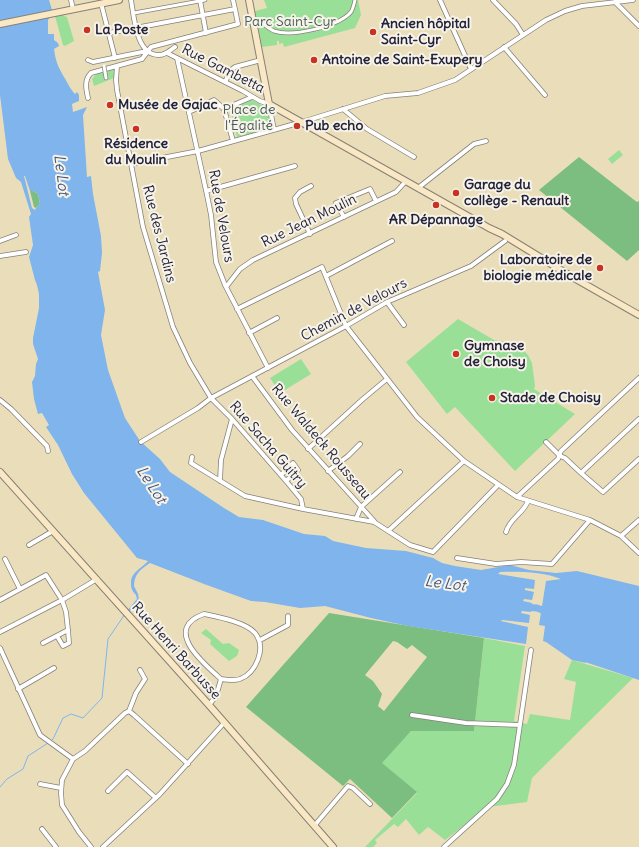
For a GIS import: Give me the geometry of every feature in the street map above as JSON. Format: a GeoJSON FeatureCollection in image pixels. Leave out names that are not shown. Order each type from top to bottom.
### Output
{"type":"FeatureCollection","features":[{"type":"Feature","properties":{"kind":"main road"},"geometry":{"type":"LineString","coordinates":[[0,24],[55,14],[88,3],[119,0]]}},
{"type":"Feature","properties":{"kind":"main road"},"geometry":{"type":"LineString","coordinates":[[249,0],[269,104],[489,228],[639,316]]}},
{"type":"Feature","properties":{"kind":"main road","name":"Rue Henri Barbusse"},"geometry":{"type":"LineString","coordinates":[[0,472],[209,705],[330,846]]}},
{"type":"Feature","properties":{"kind":"street"},"geometry":{"type":"LineString","coordinates":[[71,0],[73,9]]}},
{"type":"Feature","properties":{"kind":"street"},"geometry":{"type":"LineString","coordinates":[[131,0],[141,45],[151,54],[159,55],[168,53],[175,47]]}},
{"type":"Feature","properties":{"kind":"street"},"geometry":{"type":"LineString","coordinates":[[134,13],[205,0]]}},
{"type":"Feature","properties":{"kind":"street"},"geometry":{"type":"LineString","coordinates":[[88,60],[94,62],[103,61],[173,40],[238,24],[233,0]]}},
{"type":"Feature","properties":{"kind":"street"},"geometry":{"type":"LineString","coordinates":[[261,22],[273,30],[282,32],[299,32],[318,28],[337,22],[350,12],[355,0]]}},
{"type":"Feature","properties":{"kind":"street"},"geometry":{"type":"LineString","coordinates":[[440,0],[471,69]]}},
{"type":"Feature","properties":{"kind":"street"},"geometry":{"type":"LineString","coordinates":[[493,0],[516,24],[523,35]]}},
{"type":"Feature","properties":{"kind":"street"},"geometry":{"type":"LineString","coordinates":[[131,164],[198,151],[302,122],[385,96],[418,94],[455,80],[546,20],[565,11],[582,6],[633,0]]}},
{"type":"Feature","properties":{"kind":"street"},"geometry":{"type":"LineString","coordinates":[[200,1],[206,32]]}},
{"type":"Feature","properties":{"kind":"street"},"geometry":{"type":"LineString","coordinates":[[103,2],[115,58]]}},
{"type":"Feature","properties":{"kind":"street"},"geometry":{"type":"LineString","coordinates":[[615,2],[639,26]]}},
{"type":"Feature","properties":{"kind":"street"},"geometry":{"type":"LineString","coordinates":[[109,33],[234,9]]}},
{"type":"Feature","properties":{"kind":"street"},"geometry":{"type":"LineString","coordinates":[[504,47],[545,95]]}},
{"type":"Feature","properties":{"kind":"street"},"geometry":{"type":"LineString","coordinates":[[88,98],[85,86],[87,77],[91,73],[142,59],[146,55],[145,49]]}},
{"type":"Feature","properties":{"kind":"street","name":"Rue Gambetta"},"geometry":{"type":"LineString","coordinates":[[168,53],[252,97],[269,104]]}},
{"type":"Feature","properties":{"kind":"street","name":"Rue de Velours"},"geometry":{"type":"LineString","coordinates":[[177,58],[211,215],[216,262],[226,287],[268,368]]}},
{"type":"Feature","properties":{"kind":"street"},"geometry":{"type":"LineString","coordinates":[[225,82],[231,70],[235,67],[261,60]]}},
{"type":"Feature","properties":{"kind":"street"},"geometry":{"type":"LineString","coordinates":[[103,61],[106,78]]}},
{"type":"Feature","properties":{"kind":"street","name":"Rue des Jardins"},"geometry":{"type":"LineString","coordinates":[[117,66],[117,90],[143,227],[173,327],[190,363],[211,398]]}},
{"type":"Feature","properties":{"kind":"street"},"geometry":{"type":"LineString","coordinates":[[223,108],[252,97]]}},
{"type":"Feature","properties":{"kind":"street"},"geometry":{"type":"LineString","coordinates":[[189,112],[214,100],[223,108],[233,141]]}},
{"type":"Feature","properties":{"kind":"street"},"geometry":{"type":"LineString","coordinates":[[269,104],[274,130]]}},
{"type":"Feature","properties":{"kind":"street"},"geometry":{"type":"LineString","coordinates":[[343,109],[367,129],[414,157]]}},
{"type":"Feature","properties":{"kind":"street"},"geometry":{"type":"LineString","coordinates":[[418,188],[474,144],[486,141]]}},
{"type":"Feature","properties":{"kind":"street"},"geometry":{"type":"LineString","coordinates":[[206,191],[295,166]]}},
{"type":"Feature","properties":{"kind":"street","name":"Rue Jean Moulin"},"geometry":{"type":"LineString","coordinates":[[226,287],[240,269],[253,260],[396,192],[406,181]]}},
{"type":"Feature","properties":{"kind":"street"},"geometry":{"type":"LineString","coordinates":[[310,234],[296,204],[295,198],[300,192],[311,186]]}},
{"type":"Feature","properties":{"kind":"street"},"geometry":{"type":"LineString","coordinates":[[344,217],[336,203],[370,189],[376,201]]}},
{"type":"Feature","properties":{"kind":"street"},"geometry":{"type":"LineString","coordinates":[[0,240],[16,235]]}},
{"type":"Feature","properties":{"kind":"street","name":"Chemin de Velours"},"geometry":{"type":"LineString","coordinates":[[141,442],[198,408],[211,398],[346,326],[387,302],[471,266],[506,239]]}},
{"type":"Feature","properties":{"kind":"street"},"geometry":{"type":"LineString","coordinates":[[326,276],[392,241]]}},
{"type":"Feature","properties":{"kind":"street"},"geometry":{"type":"LineString","coordinates":[[0,256],[26,252]]}},
{"type":"Feature","properties":{"kind":"street"},"geometry":{"type":"LineString","coordinates":[[237,309],[322,267],[346,326],[416,417],[464,461],[517,497],[590,520],[621,536],[639,553]]}},
{"type":"Feature","properties":{"kind":"street"},"geometry":{"type":"LineString","coordinates":[[387,302],[404,325]]}},
{"type":"Feature","properties":{"kind":"street"},"geometry":{"type":"LineString","coordinates":[[249,333],[277,318]]}},
{"type":"Feature","properties":{"kind":"street","name":"Rue Waldeck Rousseau"},"geometry":{"type":"LineString","coordinates":[[252,376],[292,430],[374,522]]}},
{"type":"Feature","properties":{"kind":"street"},"geometry":{"type":"LineString","coordinates":[[517,497],[560,456],[561,452],[639,378]]}},
{"type":"Feature","properties":{"kind":"street"},"geometry":{"type":"LineString","coordinates":[[308,449],[387,379]]}},
{"type":"Feature","properties":{"kind":"street"},"geometry":{"type":"LineString","coordinates":[[635,382],[639,386]]}},
{"type":"Feature","properties":{"kind":"street","name":"Rue Sacha Guitry"},"geometry":{"type":"LineString","coordinates":[[211,398],[232,419],[301,499],[303,509]]}},
{"type":"Feature","properties":{"kind":"street"},"geometry":{"type":"LineString","coordinates":[[0,400],[11,409],[47,446],[48,451]]}},
{"type":"Feature","properties":{"kind":"street"},"geometry":{"type":"LineString","coordinates":[[220,481],[221,460],[232,419]]}},
{"type":"Feature","properties":{"kind":"street"},"geometry":{"type":"LineString","coordinates":[[580,473],[639,419]]}},
{"type":"Feature","properties":{"kind":"street"},"geometry":{"type":"LineString","coordinates":[[546,442],[560,456],[565,458],[603,492],[639,459]]}},
{"type":"Feature","properties":{"kind":"street"},"geometry":{"type":"LineString","coordinates":[[328,470],[348,456],[360,444]]}},
{"type":"Feature","properties":{"kind":"street"},"geometry":{"type":"LineString","coordinates":[[192,457],[191,463],[245,496],[303,509],[374,522],[410,545],[434,552],[498,484]]}},
{"type":"Feature","properties":{"kind":"street"},"geometry":{"type":"LineString","coordinates":[[388,531],[464,461]]}},
{"type":"Feature","properties":{"kind":"street"},"geometry":{"type":"LineString","coordinates":[[281,475],[293,464],[298,470],[286,481]]}},
{"type":"Feature","properties":{"kind":"street"},"geometry":{"type":"LineString","coordinates":[[356,519],[361,507],[400,472]]}},
{"type":"Feature","properties":{"kind":"street"},"geometry":{"type":"LineString","coordinates":[[506,532],[508,526],[526,507],[528,501]]}},
{"type":"Feature","properties":{"kind":"street"},"geometry":{"type":"LineString","coordinates":[[457,558],[496,564],[521,562],[552,564],[590,520]]}},
{"type":"Feature","properties":{"kind":"street"},"geometry":{"type":"LineString","coordinates":[[621,536],[639,520]]}},
{"type":"Feature","properties":{"kind":"street"},"geometry":{"type":"LineString","coordinates":[[28,545],[53,531]]}},
{"type":"Feature","properties":{"kind":"street"},"geometry":{"type":"LineString","coordinates":[[4,559],[20,589]]}},
{"type":"Feature","properties":{"kind":"street"},"geometry":{"type":"LineString","coordinates":[[0,600],[46,575],[62,600],[66,612],[70,643],[63,646],[57,636]]}},
{"type":"Feature","properties":{"kind":"street"},"geometry":{"type":"LineString","coordinates":[[0,632],[62,600],[97,579]]}},
{"type":"Feature","properties":{"kind":"street"},"geometry":{"type":"LineString","coordinates":[[204,614],[243,624],[255,632],[260,640],[261,653],[256,664],[247,674],[238,680],[221,680],[187,644],[185,632],[189,623],[194,618],[204,614]]}},
{"type":"Feature","properties":{"kind":"street"},"geometry":{"type":"LineString","coordinates":[[260,640],[288,625],[288,616]]}},
{"type":"Feature","properties":{"kind":"street"},"geometry":{"type":"LineString","coordinates":[[43,643],[68,630]]}},
{"type":"Feature","properties":{"kind":"street"},"geometry":{"type":"LineString","coordinates":[[0,648],[40,735],[73,759]]}},
{"type":"Feature","properties":{"kind":"street"},"geometry":{"type":"LineString","coordinates":[[444,847],[497,799],[507,784],[514,765],[531,650]]}},
{"type":"Feature","properties":{"kind":"street"},"geometry":{"type":"LineString","coordinates":[[18,689],[54,668]]}},
{"type":"Feature","properties":{"kind":"street"},"geometry":{"type":"LineString","coordinates":[[91,847],[79,832],[62,805],[62,780],[73,759],[85,751],[125,713],[129,712],[136,693],[144,679],[140,670]]}},
{"type":"Feature","properties":{"kind":"street"},"geometry":{"type":"LineString","coordinates":[[209,705],[213,701],[221,680]]}},
{"type":"Feature","properties":{"kind":"street"},"geometry":{"type":"LineString","coordinates":[[129,712],[188,764]]}},
{"type":"Feature","properties":{"kind":"street"},"geometry":{"type":"LineString","coordinates":[[412,715],[466,723],[520,725]]}},
{"type":"Feature","properties":{"kind":"street"},"geometry":{"type":"LineString","coordinates":[[102,847],[156,798],[224,723]]}},
{"type":"Feature","properties":{"kind":"street"},"geometry":{"type":"LineString","coordinates":[[108,791],[127,772],[156,798]]}},
{"type":"Feature","properties":{"kind":"street"},"geometry":{"type":"LineString","coordinates":[[40,784],[61,788]]}},
{"type":"Feature","properties":{"kind":"street"},"geometry":{"type":"LineString","coordinates":[[314,826],[348,786],[353,788],[370,804]]}},
{"type":"Feature","properties":{"kind":"street"},"geometry":{"type":"LineString","coordinates":[[42,829],[56,847]]}},
{"type":"Feature","properties":{"kind":"green space","name":"Parc Saint-Cyr"},"geometry":{"type":"Polygon","coordinates":[[[264,0],[358,0],[361,15],[355,28],[284,47],[283,43],[279,44],[279,41],[277,41],[277,45],[262,47],[255,11],[267,8],[264,0]]]}},
{"type":"Feature","properties":{"kind":"green space"},"geometry":{"type":"Polygon","coordinates":[[[62,15],[67,17],[74,41],[65,46],[63,45],[55,16],[62,15]]]}},
{"type":"Feature","properties":{"kind":"green space"},"geometry":{"type":"Polygon","coordinates":[[[114,68],[114,78],[94,86],[92,79],[98,72],[114,68]]]}},
{"type":"Feature","properties":{"kind":"green space","name":"Place de l'Égalité"},"geometry":{"type":"Polygon","coordinates":[[[252,100],[269,109],[273,128],[237,137],[230,109],[252,100]]]}},
{"type":"Feature","properties":{"kind":"green space"},"geometry":{"type":"Polygon","coordinates":[[[619,150],[623,155],[612,164],[608,159],[619,150]]]}},
{"type":"Feature","properties":{"kind":"green space"},"geometry":{"type":"Polygon","coordinates":[[[579,157],[637,202],[639,201],[639,250],[627,261],[539,190],[579,157]]]}},
{"type":"Feature","properties":{"kind":"green space"},"geometry":{"type":"Polygon","coordinates":[[[30,191],[38,194],[40,204],[36,208],[34,207],[30,191]]]}},
{"type":"Feature","properties":{"kind":"green space","name":"Stade de Choisy"},"geometry":{"type":"Polygon","coordinates":[[[458,319],[494,340],[508,342],[521,348],[528,355],[532,363],[535,386],[534,389],[575,414],[515,471],[455,407],[447,414],[406,362],[458,319]]]}},
{"type":"Feature","properties":{"kind":"green space"},"geometry":{"type":"Polygon","coordinates":[[[301,359],[311,374],[280,393],[270,378],[301,359]]]}},
{"type":"Feature","properties":{"kind":"green space"},"geometry":{"type":"Polygon","coordinates":[[[329,613],[484,638],[474,731],[411,731],[382,763],[417,792],[392,818],[350,779],[343,786],[246,707],[329,613]],[[393,641],[365,675],[373,681],[382,694],[378,706],[384,711],[427,657],[412,645],[407,649],[393,641]]]}},
{"type":"Feature","properties":{"kind":"green space"},"geometry":{"type":"Polygon","coordinates":[[[206,629],[223,644],[229,643],[239,650],[237,656],[229,661],[210,644],[211,640],[201,633],[206,629]]]}},
{"type":"Feature","properties":{"kind":"green space"},"geometry":{"type":"Polygon","coordinates":[[[484,638],[525,646],[514,721],[527,724],[530,714],[570,720],[576,682],[564,679],[572,660],[633,678],[532,778],[527,802],[488,807],[445,840],[428,827],[419,835],[406,819],[398,827],[394,824],[375,840],[377,843],[373,847],[365,847],[417,793],[381,763],[411,731],[474,731],[484,638]]]}},
{"type":"Feature","properties":{"kind":"water"},"geometry":{"type":"Polygon","coordinates":[[[0,0],[49,0],[53,13],[48,20],[48,34],[54,34],[54,40],[59,46],[54,49],[56,61],[72,90],[75,94],[77,92],[79,95],[79,101],[72,104],[73,112],[87,107],[83,115],[87,177],[91,176],[101,236],[102,253],[100,271],[98,272],[105,310],[101,335],[108,370],[125,418],[140,441],[160,459],[170,472],[239,517],[263,520],[304,534],[325,536],[333,541],[366,548],[406,551],[433,558],[442,563],[455,566],[481,570],[510,565],[529,570],[556,573],[577,571],[639,586],[639,680],[585,662],[586,663],[572,660],[543,641],[545,626],[539,625],[546,581],[561,579],[539,573],[500,572],[498,574],[535,580],[534,589],[525,588],[525,590],[534,592],[532,600],[524,599],[523,601],[532,603],[531,612],[522,611],[521,613],[530,615],[529,623],[501,621],[528,627],[526,644],[408,626],[325,606],[300,608],[251,601],[150,563],[141,570],[135,578],[134,586],[138,594],[139,601],[129,612],[127,611],[137,599],[131,586],[131,579],[148,561],[137,558],[84,493],[72,474],[58,445],[46,427],[49,425],[42,413],[38,414],[34,399],[32,382],[35,376],[38,359],[33,344],[33,338],[39,308],[39,294],[29,257],[33,245],[29,217],[31,214],[21,182],[16,178],[8,159],[0,95],[0,0]],[[25,176],[32,208],[35,210],[40,204],[38,194],[30,191],[25,176]]]}},
{"type":"Feature","properties":{"kind":"waterway","name":"Le Lot"},"geometry":{"type":"LineString","coordinates":[[523,607],[537,608],[550,613]]}},
{"type":"Feature","properties":{"kind":"waterway"},"geometry":{"type":"LineString","coordinates":[[51,741],[63,718],[71,714],[83,718],[102,698],[108,639],[125,614]]}},
{"type":"Feature","properties":{"kind":"waterway"},"geometry":{"type":"LineString","coordinates":[[0,787],[7,779],[23,769],[28,756],[48,743]]}},
{"type":"Feature","properties":{"kind":"place","name":"La Poste"},"geometry":{"type":"Point","coordinates":[87,30]}},
{"type":"Feature","properties":{"kind":"place","name":"Ancien hôpital Saint-Cyr"},"geometry":{"type":"Point","coordinates":[373,32]}},
{"type":"Feature","properties":{"kind":"place","name":"Antoine de Saint-Exupery"},"geometry":{"type":"Point","coordinates":[314,60]}},
{"type":"Feature","properties":{"kind":"place","name":"Musée de Gajac"},"geometry":{"type":"Point","coordinates":[110,105]}},
{"type":"Feature","properties":{"kind":"place","name":"Pub echo"},"geometry":{"type":"Point","coordinates":[297,126]}},
{"type":"Feature","properties":{"kind":"place","name":"Résidence du Moulin"},"geometry":{"type":"Point","coordinates":[136,129]}},
{"type":"Feature","properties":{"kind":"place","name":"Garage du collège - Renault"},"geometry":{"type":"Point","coordinates":[456,193]}},
{"type":"Feature","properties":{"kind":"place","name":"AR Dépannage"},"geometry":{"type":"Point","coordinates":[436,205]}},
{"type":"Feature","properties":{"kind":"place","name":"Laboratoire de biologie médicale"},"geometry":{"type":"Point","coordinates":[600,268]}},
{"type":"Feature","properties":{"kind":"place","name":"Gymnase de Choisy"},"geometry":{"type":"Point","coordinates":[456,354]}},
{"type":"Feature","properties":{"kind":"place","name":"Stade de Choisy"},"geometry":{"type":"Point","coordinates":[492,398]}}]}
